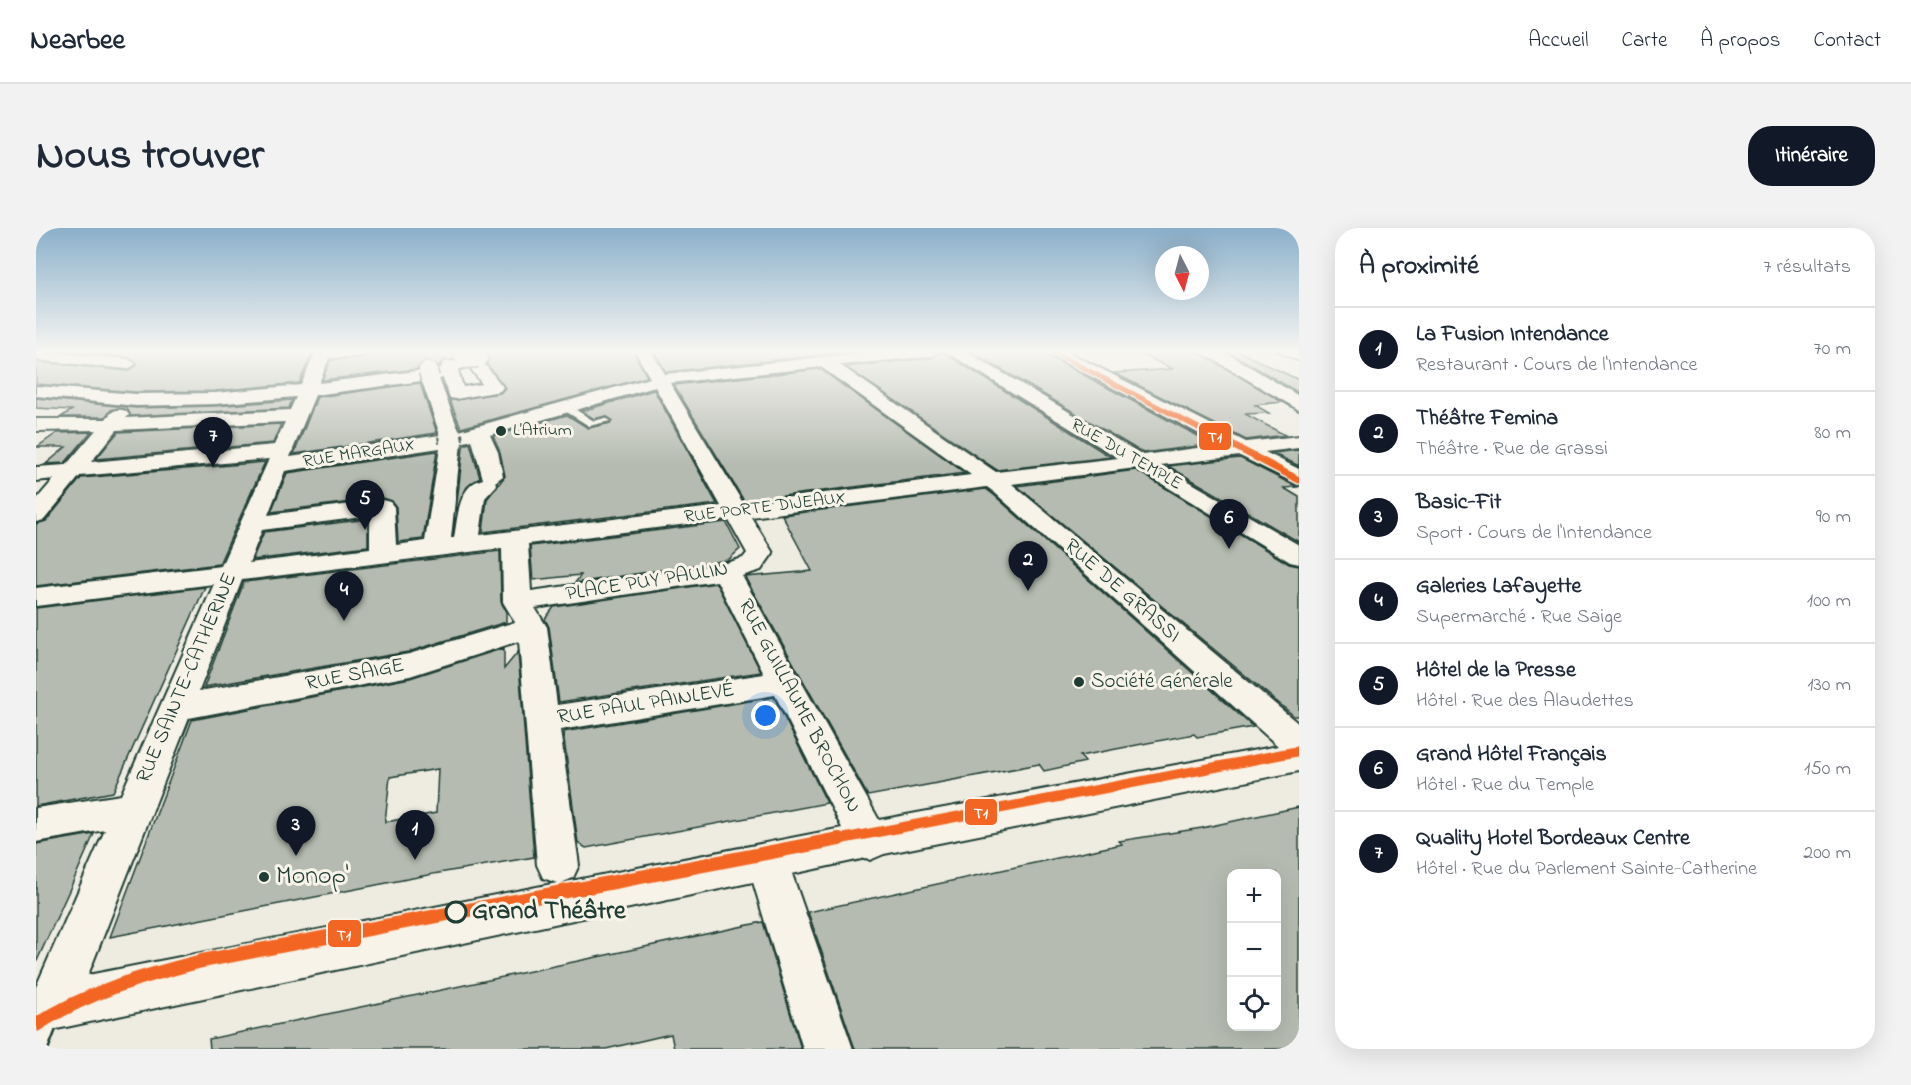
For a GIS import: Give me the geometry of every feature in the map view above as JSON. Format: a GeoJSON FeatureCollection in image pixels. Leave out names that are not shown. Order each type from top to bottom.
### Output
{"type":"FeatureCollection","features":[{"type":"Feature","properties":{"kind":"street"},"geometry":{"type":"LineString","coordinates":[[69,394],[78,389]]}},
{"type":"Feature","properties":{"kind":"street"},"geometry":{"type":"LineString","coordinates":[[36,391],[134,400],[226,397],[314,389]]}},
{"type":"Feature","properties":{"kind":"street"},"geometry":{"type":"LineString","coordinates":[[437,548],[458,438],[443,389]]}},
{"type":"Feature","properties":{"kind":"street"},"geometry":{"type":"LineString","coordinates":[[451,389],[456,394],[481,389]]}},
{"type":"Feature","properties":{"kind":"street","name":"RUE MARGAUX"},"geometry":{"type":"LineString","coordinates":[[36,474],[279,458],[458,438],[627,389]]}},
{"type":"Feature","properties":{"kind":"street"},"geometry":{"type":"LineString","coordinates":[[664,389],[736,511]]}},
{"type":"Feature","properties":{"kind":"street","name":"RUE DE GRASSI"},"geometry":{"type":"LineString","coordinates":[[864,389],[992,480],[1299,744]]}},
{"type":"Feature","properties":{"kind":"street","name":"RUE DU TEMPLE"},"geometry":{"type":"LineString","coordinates":[[1017,389],[1299,556]]}},
{"type":"Feature","properties":{"kind":"street"},"geometry":{"type":"LineString","coordinates":[[1127,389],[1299,478]]}},
{"type":"Feature","properties":{"kind":"street"},"geometry":{"type":"LineString","coordinates":[[1275,389],[1299,404]]}},
{"type":"Feature","properties":{"kind":"street","name":"RUE SAINTE-CATHERINE"},"geometry":{"type":"LineString","coordinates":[[44,1007],[133,809],[308,390]]}},
{"type":"Feature","properties":{"kind":"street"},"geometry":{"type":"LineString","coordinates":[[36,514],[134,400]]}},
{"type":"Feature","properties":{"kind":"street"},"geometry":{"type":"LineString","coordinates":[[36,425],[110,426],[297,415]]}},
{"type":"Feature","properties":{"kind":"street"},"geometry":{"type":"LineString","coordinates":[[458,438],[488,452],[489,480],[474,496],[466,544]]}},
{"type":"Feature","properties":{"kind":"street","name":"RUE PORTE DIJEAUX"},"geometry":{"type":"LineString","coordinates":[[36,597],[1299,442]]}},
{"type":"Feature","properties":{"kind":"street"},"geometry":{"type":"LineString","coordinates":[[252,524],[382,507],[383,555]]}},
{"type":"Feature","properties":{"kind":"street","name":"PLACE PUY PAULIN"},"geometry":{"type":"LineString","coordinates":[[524,615],[726,572],[752,564],[760,553],[736,511]]}},
{"type":"Feature","properties":{"kind":"street"},"geometry":{"type":"LineString","coordinates":[[515,538],[524,615],[542,720],[558,865]]}},
{"type":"Feature","properties":{"kind":"street","name":"RUE GUILLAUME BROCHON"},"geometry":{"type":"LineString","coordinates":[[726,572],[870,842]]}},
{"type":"Feature","properties":{"kind":"street","name":"RUE SAIGE"},"geometry":{"type":"LineString","coordinates":[[175,708],[410,665],[524,615]]}},
{"type":"Feature","properties":{"kind":"street","name":"RUE PAUL PAINLEVÉ"},"geometry":{"type":"LineString","coordinates":[[542,720],[786,682]]}},
{"type":"Feature","properties":{"kind":"street"},"geometry":{"type":"LineString","coordinates":[[44,1007],[1299,757]]}},
{"type":"Feature","properties":{"kind":"street"},"geometry":{"type":"LineString","coordinates":[[36,825],[133,809]]}},
{"type":"Feature","properties":{"kind":"street"},"geometry":{"type":"LineString","coordinates":[[767,862],[828,1049]]}},
{"type":"Feature","properties":{"kind":"lane"},"geometry":{"type":"LineString","coordinates":[[565,407],[592,424],[605,421]]}},
{"type":"Feature","properties":{"kind":"lane"},"geometry":{"type":"LineString","coordinates":[[36,1046],[44,1007]]}},
{"type":"Feature","properties":{"kind":"building"},"geometry":{"type":"Polygon","coordinates":[[[102,389],[233,389],[215,391],[136,392],[102,389]]]}},
{"type":"Feature","properties":{"kind":"building"},"geometry":{"type":"Polygon","coordinates":[[[374,389],[422,389],[437,433],[294,454],[317,397],[374,389]]]}},
{"type":"Feature","properties":{"kind":"building"},"geometry":{"type":"Polygon","coordinates":[[[504,389],[602,389],[461,428],[450,400],[500,393],[504,389]]]}},
{"type":"Feature","properties":{"kind":"building"},"geometry":{"type":"Polygon","coordinates":[[[677,389],[848,389],[965,473],[744,501],[677,389]]]}},
{"type":"Feature","properties":{"kind":"building"},"geometry":{"type":"Polygon","coordinates":[[[879,389],[1002,389],[1111,457],[997,470],[879,389]]]}},
{"type":"Feature","properties":{"kind":"building"},"geometry":{"type":"Polygon","coordinates":[[[1035,389],[1111,389],[1213,444],[1143,453],[1035,389]]]}},
{"type":"Feature","properties":{"kind":"building"},"geometry":{"type":"Polygon","coordinates":[[[1146,389],[1261,389],[1282,402],[1255,405],[1269,413],[1245,414],[1285,435],[1246,440],[1146,389]]]}},
{"type":"Feature","properties":{"kind":"building"},"geometry":{"type":"Polygon","coordinates":[[[654,390],[717,504],[483,532],[487,499],[505,476],[500,452],[493,436],[567,415],[588,428],[611,423],[612,420],[606,416],[594,419],[582,411],[654,390]]]}},
{"type":"Feature","properties":{"kind":"building"},"geometry":{"type":"Polygon","coordinates":[[[36,398],[136,408],[215,406],[292,400],[289,408],[131,416],[128,410],[119,408],[111,410],[105,417],[61,417],[72,410],[36,408],[36,398]]]}},
{"type":"Feature","properties":{"kind":"building"},"geometry":{"type":"Polygon","coordinates":[[[281,424],[273,443],[96,459],[118,432],[281,424]]]}},
{"type":"Feature","properties":{"kind":"building"},"geometry":{"type":"Polygon","coordinates":[[[91,432],[65,463],[46,464],[66,447],[37,447],[57,433],[91,432]]]}},
{"type":"Feature","properties":{"kind":"building"},"geometry":{"type":"Polygon","coordinates":[[[470,443],[480,478],[467,487],[456,512],[463,448],[464,445],[470,443]]]}},
{"type":"Feature","properties":{"kind":"building"},"geometry":{"type":"Polygon","coordinates":[[[1299,450],[1299,466],[1273,453],[1299,450]]]}},
{"type":"Feature","properties":{"kind":"building"},"geometry":{"type":"Polygon","coordinates":[[[437,451],[423,539],[398,542],[396,507],[392,501],[383,498],[271,512],[287,473],[437,451]]]}},
{"type":"Feature","properties":{"kind":"building"},"geometry":{"type":"Polygon","coordinates":[[[1240,458],[1297,487],[1284,488],[1299,497],[1299,542],[1168,466],[1240,458]]]}},
{"type":"Feature","properties":{"kind":"building"},"geometry":{"type":"Polygon","coordinates":[[[265,462],[219,564],[36,586],[36,524],[46,521],[81,478],[265,462]]]}},
{"type":"Feature","properties":{"kind":"building"},"geometry":{"type":"Polygon","coordinates":[[[1136,470],[1289,564],[1299,566],[1299,716],[1294,716],[1017,486],[1136,470]]]}},
{"type":"Feature","properties":{"kind":"building"},"geometry":{"type":"Polygon","coordinates":[[[986,489],[1253,727],[1197,737],[1194,734],[1080,756],[1085,762],[1044,771],[1039,764],[868,796],[745,577],[812,571],[782,515],[986,489]]]}},
{"type":"Feature","properties":{"kind":"building"},"geometry":{"type":"Polygon","coordinates":[[[368,519],[368,546],[252,560],[264,532],[368,519]]]}},
{"type":"Feature","properties":{"kind":"building"},"geometry":{"type":"Polygon","coordinates":[[[726,522],[740,549],[728,560],[575,583],[581,575],[533,580],[530,546],[726,522]]]}},
{"type":"Feature","properties":{"kind":"building"},"geometry":{"type":"Polygon","coordinates":[[[500,551],[501,602],[506,611],[506,622],[408,652],[204,687],[244,582],[500,551]]]}},
{"type":"Feature","properties":{"kind":"building"},"geometry":{"type":"Polygon","coordinates":[[[716,583],[761,672],[559,702],[549,627],[545,619],[554,607],[716,583]]]}},
{"type":"Feature","properties":{"kind":"building"},"geometry":{"type":"Polygon","coordinates":[[[205,587],[113,792],[36,806],[36,608],[205,587]]]}},
{"type":"Feature","properties":{"kind":"building"},"geometry":{"type":"Polygon","coordinates":[[[504,648],[504,669],[518,652],[534,857],[433,874],[110,937],[192,720],[410,678],[504,648]],[[438,769],[390,777],[385,822],[436,813],[438,769]]]}},
{"type":"Feature","properties":{"kind":"building"},"geometry":{"type":"Polygon","coordinates":[[[774,697],[827,803],[586,848],[578,843],[563,732],[774,697]]]}},
{"type":"Feature","properties":{"kind":"building"},"geometry":{"type":"Polygon","coordinates":[[[1299,807],[1299,1049],[855,1049],[808,912],[1122,844],[1119,841],[1202,828],[1299,807]]]}},
{"type":"Feature","properties":{"kind":"building"},"geometry":{"type":"Polygon","coordinates":[[[94,834],[72,884],[36,963],[36,844],[94,834]]]}},
{"type":"Feature","properties":{"kind":"building"},"geometry":{"type":"Polygon","coordinates":[[[763,922],[801,1049],[674,1049],[671,1034],[606,1049],[210,1049],[209,1039],[763,922]]]}},
{"type":"Feature","properties":{"kind":"transit line","name":"T1"},"geometry":{"type":"LineString","coordinates":[[1125,389],[1299,480]]}},
{"type":"Feature","properties":{"kind":"transit line","name":"T1"},"geometry":{"type":"LineString","coordinates":[[36,1025],[95,993],[137,978],[202,961],[1299,751]]}},
{"type":"Feature","properties":{"kind":"place","name":"L’Atrium"},"geometry":{"type":"Point","coordinates":[501,431]}},
{"type":"Feature","properties":{"kind":"place","name":"Quality Hotel Bordeaux Centre"},"geometry":{"type":"Point","coordinates":[213,467]}},
{"type":"Feature","properties":{"kind":"place","name":"Hôtel de la Presse"},"geometry":{"type":"Point","coordinates":[365,530]}},
{"type":"Feature","properties":{"kind":"place","name":"Grand Hôtel Français"},"geometry":{"type":"Point","coordinates":[1229,549]}},
{"type":"Feature","properties":{"kind":"place","name":"Théâtre Femina"},"geometry":{"type":"Point","coordinates":[1028,591]}},
{"type":"Feature","properties":{"kind":"place","name":"Galeries Lafayette"},"geometry":{"type":"Point","coordinates":[344,621]}},
{"type":"Feature","properties":{"kind":"place","name":"Société Générale"},"geometry":{"type":"Point","coordinates":[1079,682]}},
{"type":"Feature","properties":{"kind":"place","name":"Basic-Fit"},"geometry":{"type":"Point","coordinates":[296,856]}},
{"type":"Feature","properties":{"kind":"place","name":"La Fusion Intendance"},"geometry":{"type":"Point","coordinates":[415,860]}},
{"type":"Feature","properties":{"kind":"place","name":"Monop'"},"geometry":{"type":"Point","coordinates":[264,877]}},
{"type":"Feature","properties":{"kind":"place","name":"Grand Théâtre"},"geometry":{"type":"Point","coordinates":[456,912]}}]}
